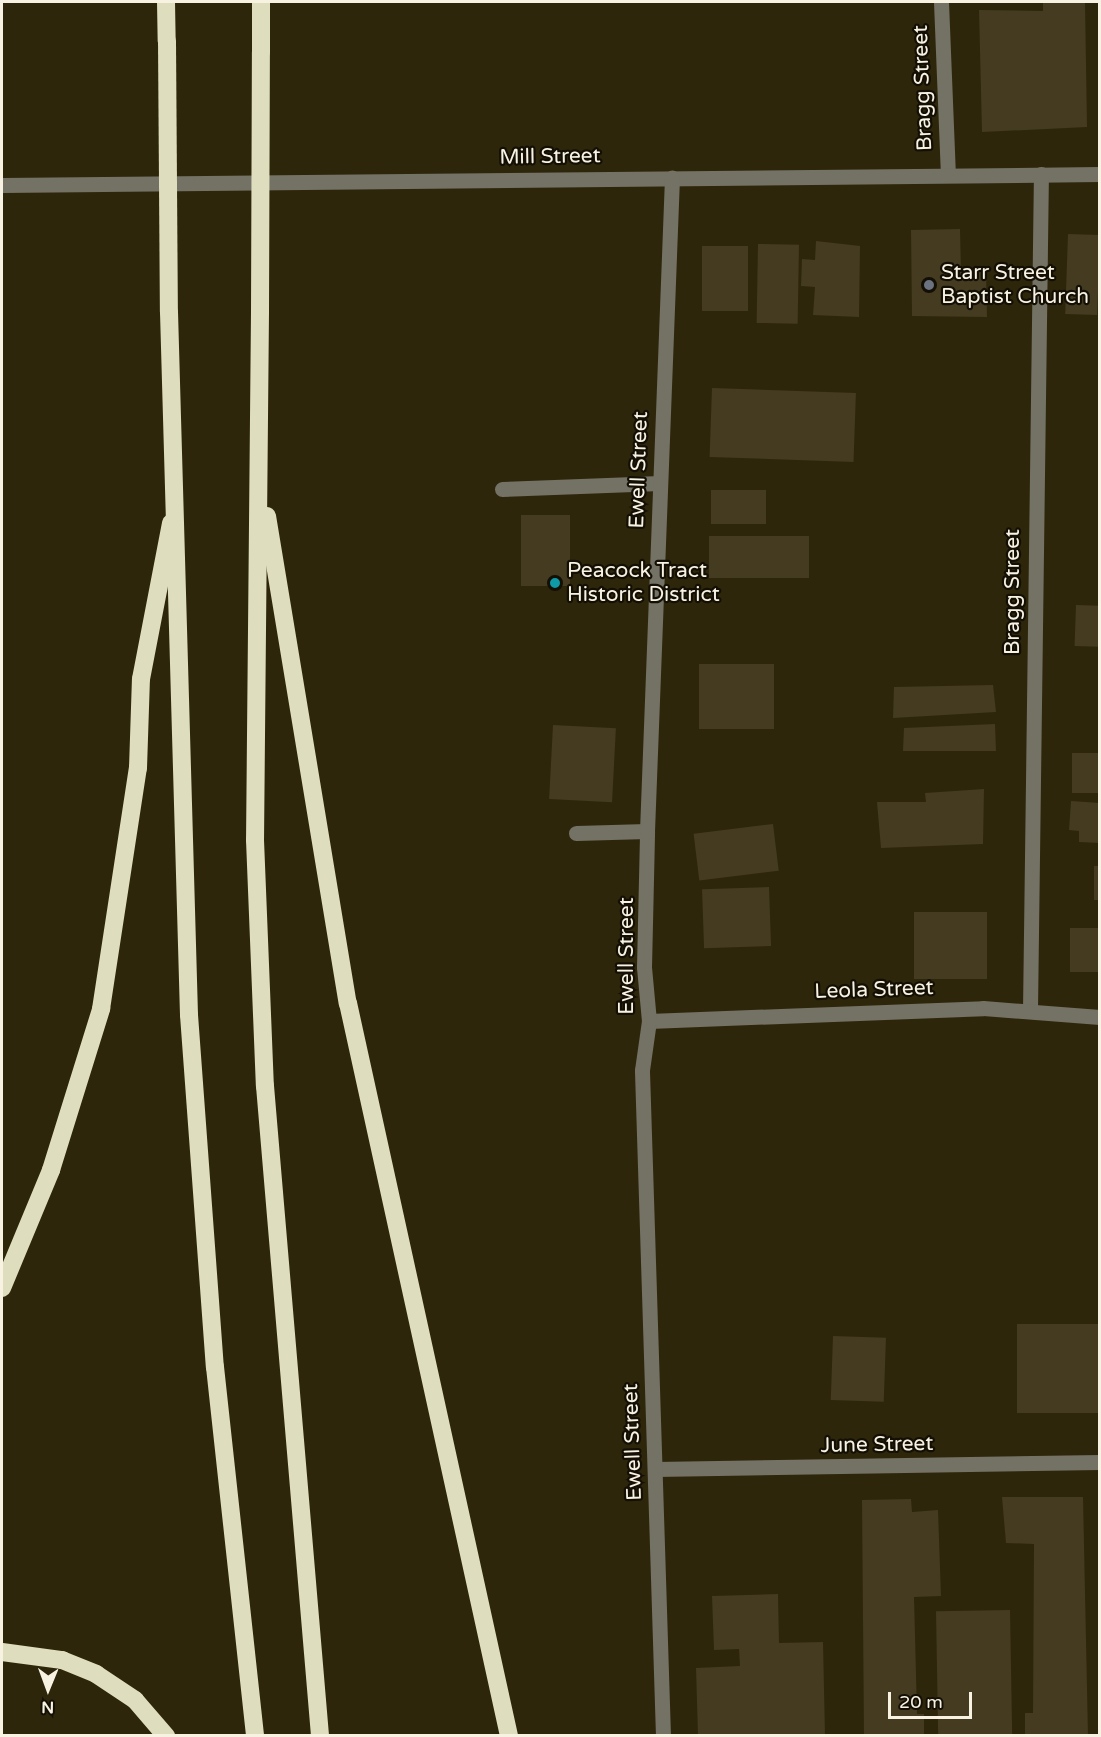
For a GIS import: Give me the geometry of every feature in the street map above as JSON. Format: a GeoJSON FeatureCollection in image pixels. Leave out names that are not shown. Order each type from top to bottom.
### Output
{"type":"FeatureCollection","features":[{"type":"Feature","properties":{"kind":"highway"},"geometry":{"type":"LineString","coordinates":[[166,2],[169,312],[178,486],[192,1051],[215,1367],[255,1736]]}},
{"type":"Feature","properties":{"kind":"highway"},"geometry":{"type":"LineString","coordinates":[[261,2],[255,840],[265,1086],[320,1736]]}},
{"type":"Feature","properties":{"kind":"highway"},"geometry":{"type":"LineString","coordinates":[[259,466],[348,1003],[394,1226],[509,1736]]}},
{"type":"Feature","properties":{"kind":"highway"},"geometry":{"type":"LineString","coordinates":[[2,1288],[51,1170],[101,1009],[138,768],[141,679],[178,486]]}},
{"type":"Feature","properties":{"kind":"highway"},"geometry":{"type":"LineString","coordinates":[[2,1652],[62,1660],[96,1674],[135,1700],[166,1736]]}},
{"type":"Feature","properties":{"kind":"street","name":"Bragg Street"},"geometry":{"type":"LineString","coordinates":[[942,2],[948,173]]}},
{"type":"Feature","properties":{"kind":"street","name":"Mill Street"},"geometry":{"type":"LineString","coordinates":[[2,185],[948,173],[1100,174]]}},
{"type":"Feature","properties":{"kind":"street","name":"Bragg Street"},"geometry":{"type":"LineString","coordinates":[[1030,1010],[1041,174]]}},
{"type":"Feature","properties":{"kind":"street","name":"Ewell Street"},"geometry":{"type":"LineString","coordinates":[[663,1736],[642,1070],[649,1021],[644,967],[647,831],[672,177]]}},
{"type":"Feature","properties":{"kind":"street"},"geometry":{"type":"LineString","coordinates":[[502,489],[660,483]]}},
{"type":"Feature","properties":{"kind":"street"},"geometry":{"type":"LineString","coordinates":[[576,833],[647,831]]}},
{"type":"Feature","properties":{"kind":"street","name":"Leola Street"},"geometry":{"type":"LineString","coordinates":[[649,1021],[887,1010],[1030,1010],[1100,1017]]}},
{"type":"Feature","properties":{"kind":"street","name":"June Street"},"geometry":{"type":"LineString","coordinates":[[655,1469],[1100,1462]]}},
{"type":"Feature","properties":{"kind":"building"},"geometry":{"type":"Polygon","coordinates":[[[1043,2],[1085,2],[1087,127],[982,132],[979,10],[1043,11],[1043,2]]]}},
{"type":"Feature","properties":{"kind":"building"},"geometry":{"type":"Polygon","coordinates":[[[960,229],[961,272],[986,272],[987,317],[912,316],[911,230],[960,229]]]}},
{"type":"Feature","properties":{"kind":"building"},"geometry":{"type":"Polygon","coordinates":[[[1068,234],[1100,235],[1097,315],[1065,314],[1068,234]]]}},
{"type":"Feature","properties":{"kind":"building"},"geometry":{"type":"Polygon","coordinates":[[[816,241],[860,246],[859,317],[813,315],[815,287],[801,286],[802,259],[815,260],[816,241]]]}},
{"type":"Feature","properties":{"kind":"building"},"geometry":{"type":"Polygon","coordinates":[[[758,244],[799,245],[798,324],[757,323],[758,244]]]}},
{"type":"Feature","properties":{"kind":"building"},"geometry":{"type":"Polygon","coordinates":[[[702,246],[748,246],[748,311],[702,311],[702,246]]]}},
{"type":"Feature","properties":{"kind":"building"},"geometry":{"type":"Polygon","coordinates":[[[712,388],[856,393],[854,462],[710,457],[712,388]]]}},
{"type":"Feature","properties":{"kind":"building"},"geometry":{"type":"Polygon","coordinates":[[[711,490],[766,490],[766,524],[711,524],[711,490]]]}},
{"type":"Feature","properties":{"kind":"building"},"geometry":{"type":"Polygon","coordinates":[[[521,515],[570,515],[570,586],[521,586],[521,515]]]}},
{"type":"Feature","properties":{"kind":"building"},"geometry":{"type":"Polygon","coordinates":[[[709,536],[809,536],[809,578],[709,578],[709,536]]]}},
{"type":"Feature","properties":{"kind":"building"},"geometry":{"type":"Polygon","coordinates":[[[1076,605],[1100,606],[1099,647],[1075,646],[1076,605]]]}},
{"type":"Feature","properties":{"kind":"building"},"geometry":{"type":"Polygon","coordinates":[[[699,664],[774,664],[774,729],[699,729],[699,664]]]}},
{"type":"Feature","properties":{"kind":"building"},"geometry":{"type":"Polygon","coordinates":[[[993,685],[996,712],[893,718],[894,687],[993,685]]]}},
{"type":"Feature","properties":{"kind":"building"},"geometry":{"type":"Polygon","coordinates":[[[995,724],[996,751],[903,751],[904,728],[995,724]]]}},
{"type":"Feature","properties":{"kind":"building"},"geometry":{"type":"Polygon","coordinates":[[[553,725],[616,728],[612,802],[549,799],[553,725]]]}},
{"type":"Feature","properties":{"kind":"building"},"geometry":{"type":"Polygon","coordinates":[[[1072,753],[1100,753],[1100,793],[1072,793],[1072,753]]]}},
{"type":"Feature","properties":{"kind":"building"},"geometry":{"type":"Polygon","coordinates":[[[984,789],[983,844],[881,848],[877,802],[926,802],[925,793],[984,789]]]}},
{"type":"Feature","properties":{"kind":"building"},"geometry":{"type":"Polygon","coordinates":[[[1071,801],[1100,803],[1100,843],[1079,842],[1079,831],[1069,830],[1071,801]]]}},
{"type":"Feature","properties":{"kind":"building"},"geometry":{"type":"Polygon","coordinates":[[[773,824],[779,871],[699,880],[694,834],[773,824]]]}},
{"type":"Feature","properties":{"kind":"building"},"geometry":{"type":"Polygon","coordinates":[[[1094,866],[1100,866],[1100,900],[1094,900],[1094,866]]]}},
{"type":"Feature","properties":{"kind":"building"},"geometry":{"type":"Polygon","coordinates":[[[769,887],[771,946],[704,948],[702,889],[769,887]]]}},
{"type":"Feature","properties":{"kind":"building"},"geometry":{"type":"Polygon","coordinates":[[[914,912],[987,912],[987,979],[914,979],[914,912]]]}},
{"type":"Feature","properties":{"kind":"building"},"geometry":{"type":"Polygon","coordinates":[[[1070,928],[1100,928],[1100,972],[1070,972],[1070,928]]]}},
{"type":"Feature","properties":{"kind":"building"},"geometry":{"type":"Polygon","coordinates":[[[1017,1324],[1098,1324],[1098,1413],[1017,1413],[1017,1324]]]}},
{"type":"Feature","properties":{"kind":"building"},"geometry":{"type":"Polygon","coordinates":[[[833,1336],[886,1338],[884,1402],[831,1400],[833,1336]]]}},
{"type":"Feature","properties":{"kind":"building"},"geometry":{"type":"Polygon","coordinates":[[[1002,1497],[1083,1497],[1088,1736],[1025,1736],[1025,1713],[1033,1713],[1034,1544],[1006,1543],[1002,1497]]]}},
{"type":"Feature","properties":{"kind":"building"},"geometry":{"type":"Polygon","coordinates":[[[911,1499],[912,1512],[938,1510],[941,1596],[914,1597],[917,1714],[924,1714],[924,1736],[864,1736],[862,1500],[911,1499]]]}},
{"type":"Feature","properties":{"kind":"building"},"geometry":{"type":"Polygon","coordinates":[[[778,1594],[779,1643],[823,1642],[825,1736],[698,1736],[696,1668],[740,1666],[739,1649],[714,1650],[712,1596],[778,1594]]]}},
{"type":"Feature","properties":{"kind":"building"},"geometry":{"type":"Polygon","coordinates":[[[1010,1610],[1012,1736],[938,1736],[936,1611],[1010,1610]]]}},
{"type":"Feature","properties":{"kind":"place","name":"Starr Street Baptist Church"},"geometry":{"type":"Point","coordinates":[929,285]}},
{"type":"Feature","properties":{"kind":"place","name":"Peacock Tract Historic District"},"geometry":{"type":"Point","coordinates":[555,583]}}]}
